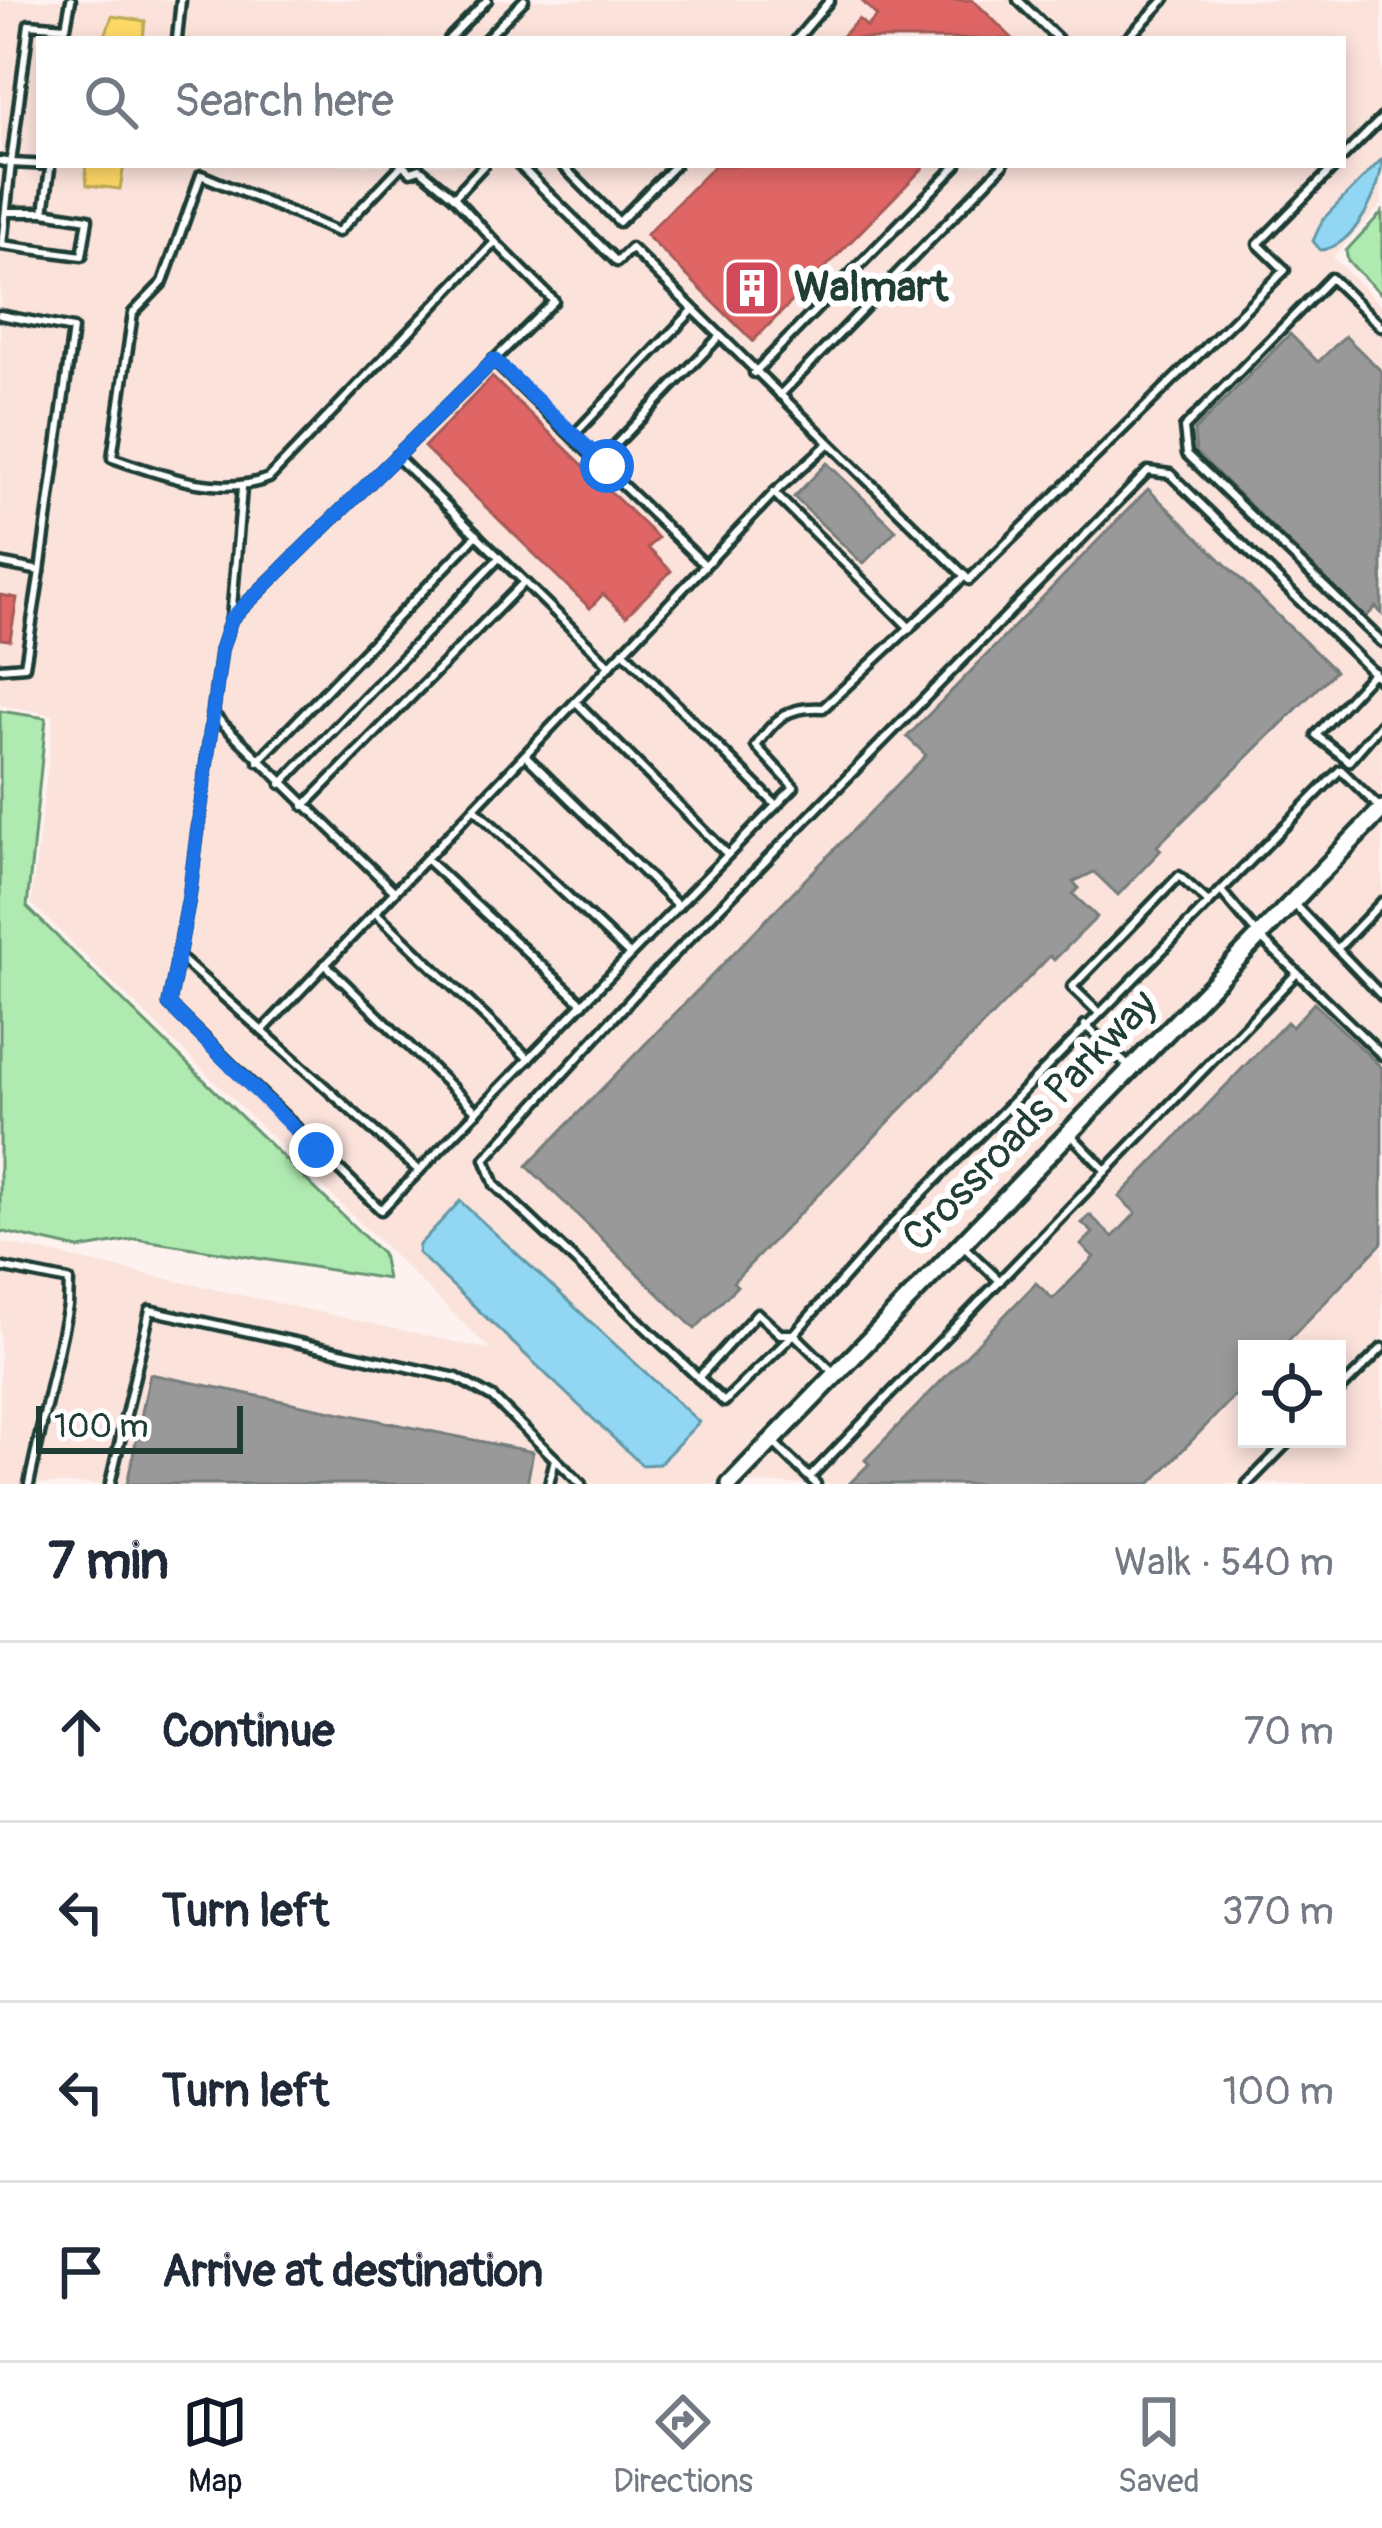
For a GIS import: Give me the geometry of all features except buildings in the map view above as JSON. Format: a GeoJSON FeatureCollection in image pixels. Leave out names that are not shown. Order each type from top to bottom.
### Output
{"type":"FeatureCollection","features":[{"type":"Feature","properties":{"kind":"street","name":"Crossroads Parkway"},"geometry":{"type":"LineString","coordinates":[[730,1484],[1382,809]]}},
{"type":"Feature","properties":{"kind":"lane"},"geometry":{"type":"LineString","coordinates":[[64,36],[71,0]]}},
{"type":"Feature","properties":{"kind":"lane"},"geometry":{"type":"LineString","coordinates":[[177,36],[181,0]]}},
{"type":"Feature","properties":{"kind":"lane"},"geometry":{"type":"LineString","coordinates":[[452,36],[488,0]]}},
{"type":"Feature","properties":{"kind":"lane"},"geometry":{"type":"LineString","coordinates":[[489,36],[524,0]]}},
{"type":"Feature","properties":{"kind":"lane"},"geometry":{"type":"LineString","coordinates":[[800,36],[830,0]]}},
{"type":"Feature","properties":{"kind":"lane"},"geometry":{"type":"LineString","coordinates":[[1018,0],[1055,36]]}},
{"type":"Feature","properties":{"kind":"lane"},"geometry":{"type":"LineString","coordinates":[[1130,36],[1164,0]]}},
{"type":"Feature","properties":{"kind":"lane"},"geometry":{"type":"LineString","coordinates":[[6,212],[88,219],[82,256],[2,245],[11,163],[29,24],[66,27]]}},
{"type":"Feature","properties":{"kind":"lane"},"geometry":{"type":"LineString","coordinates":[[1346,155],[1382,118]]}},
{"type":"Feature","properties":{"kind":"lane"},"geometry":{"type":"LineString","coordinates":[[0,161],[36,166]]}},
{"type":"Feature","properties":{"kind":"lane"},"geometry":{"type":"LineString","coordinates":[[44,212],[50,168]]}},
{"type":"Feature","properties":{"kind":"lane"},"geometry":{"type":"LineString","coordinates":[[400,168],[338,232],[202,176],[163,282],[133,313],[112,458],[172,478],[242,488],[269,478],[495,242]]}},
{"type":"Feature","properties":{"kind":"lane"},"geometry":{"type":"LineString","coordinates":[[231,619],[554,301],[454,197],[420,170],[406,168]]}},
{"type":"Feature","properties":{"kind":"lane"},"geometry":{"type":"LineString","coordinates":[[454,197],[481,168]]}},
{"type":"Feature","properties":{"kind":"lane"},"geometry":{"type":"LineString","coordinates":[[522,168],[617,262],[631,248],[969,580],[1285,270],[1258,244],[1333,168]]}},
{"type":"Feature","properties":{"kind":"lane"},"geometry":{"type":"LineString","coordinates":[[565,168],[619,222],[672,168]]}},
{"type":"Feature","properties":{"kind":"lane"},"geometry":{"type":"LineString","coordinates":[[754,373],[954,168]]}},
{"type":"Feature","properties":{"kind":"lane"},"geometry":{"type":"LineString","coordinates":[[779,396],[1000,168]]}},
{"type":"Feature","properties":{"kind":"lane"},"geometry":{"type":"LineString","coordinates":[[1382,327],[1331,278],[1184,428],[1187,454],[1382,642]]}},
{"type":"Feature","properties":{"kind":"lane"},"geometry":{"type":"LineString","coordinates":[[574,435],[693,310]]}},
{"type":"Feature","properties":{"kind":"lane"},"geometry":{"type":"LineString","coordinates":[[0,315],[73,328],[25,665],[0,668]]}},
{"type":"Feature","properties":{"kind":"lane"},"geometry":{"type":"LineString","coordinates":[[602,460],[719,337]]}},
{"type":"Feature","properties":{"kind":"lane"},"geometry":{"type":"LineString","coordinates":[[494,360],[705,565]]}},
{"type":"Feature","properties":{"kind":"lane"},"geometry":{"type":"LineString","coordinates":[[262,1031],[774,493],[830,443]]}},
{"type":"Feature","properties":{"kind":"lane"},"geometry":{"type":"LineString","coordinates":[[396,456],[610,666]]}},
{"type":"Feature","properties":{"kind":"lane"},"geometry":{"type":"LineString","coordinates":[[1382,681],[1170,474],[1148,471],[642,987],[485,1160],[495,1185],[724,1402],[1382,723]]}},
{"type":"Feature","properties":{"kind":"lane"},"geometry":{"type":"LineString","coordinates":[[242,488],[231,619],[221,650],[169,1004],[381,1210],[794,787],[756,746],[772,724],[798,706],[823,708],[965,576]]}},
{"type":"Feature","properties":{"kind":"lane"},"geometry":{"type":"LineString","coordinates":[[774,493],[910,628]]}},
{"type":"Feature","properties":{"kind":"lane"},"geometry":{"type":"LineString","coordinates":[[258,761],[476,536]]}},
{"type":"Feature","properties":{"kind":"lane"},"geometry":{"type":"LineString","coordinates":[[281,784],[499,558]]}},
{"type":"Feature","properties":{"kind":"lane"},"geometry":{"type":"LineString","coordinates":[[0,563],[40,571]]}},
{"type":"Feature","properties":{"kind":"lane"},"geometry":{"type":"LineString","coordinates":[[304,806],[524,582]]}},
{"type":"Feature","properties":{"kind":"lane"},"geometry":{"type":"LineString","coordinates":[[623,651],[776,805]]}},
{"type":"Feature","properties":{"kind":"lane"},"geometry":{"type":"LineString","coordinates":[[1348,761],[1316,734],[1374,672]]}},
{"type":"Feature","properties":{"kind":"lane"},"geometry":{"type":"LineString","coordinates":[[576,702],[728,854]]}},
{"type":"Feature","properties":{"kind":"lane"},"geometry":{"type":"LineString","coordinates":[[214,715],[394,891]]}},
{"type":"Feature","properties":{"kind":"lane"},"geometry":{"type":"LineString","coordinates":[[525,755],[678,906]]}},
{"type":"Feature","properties":{"kind":"lane"},"geometry":{"type":"LineString","coordinates":[[1340,770],[1382,809]]}},
{"type":"Feature","properties":{"kind":"lane"},"geometry":{"type":"LineString","coordinates":[[474,808],[630,955]]}},
{"type":"Feature","properties":{"kind":"lane"},"geometry":{"type":"LineString","coordinates":[[426,859],[583,1004]]}},
{"type":"Feature","properties":{"kind":"lane"},"geometry":{"type":"LineString","coordinates":[[1099,1012],[1072,987],[1179,876],[1207,902]]}},
{"type":"Feature","properties":{"kind":"lane"},"geometry":{"type":"LineString","coordinates":[[1220,890],[1259,936],[1382,1055]]}},
{"type":"Feature","properties":{"kind":"lane"},"geometry":{"type":"LineString","coordinates":[[1292,902],[1382,996]]}},
{"type":"Feature","properties":{"kind":"lane"},"geometry":{"type":"LineString","coordinates":[[1337,949],[1382,902]]}},
{"type":"Feature","properties":{"kind":"lane"},"geometry":{"type":"LineString","coordinates":[[374,911],[529,1059]]}},
{"type":"Feature","properties":{"kind":"lane"},"geometry":{"type":"LineString","coordinates":[[178,956],[418,1172]]}},
{"type":"Feature","properties":{"kind":"lane"},"geometry":{"type":"LineString","coordinates":[[325,964],[477,1112]]}},
{"type":"Feature","properties":{"kind":"lane"},"geometry":{"type":"LineString","coordinates":[[772,1440],[813,1481],[1297,974]]}},
{"type":"Feature","properties":{"kind":"lane"},"geometry":{"type":"LineString","coordinates":[[1085,1025],[1131,1068]]}},
{"type":"Feature","properties":{"kind":"lane"},"geometry":{"type":"LineString","coordinates":[[1069,1132],[1106,1171]]}},
{"type":"Feature","properties":{"kind":"lane"},"geometry":{"type":"LineString","coordinates":[[960,1244],[1000,1281]]}},
{"type":"Feature","properties":{"kind":"lane"},"geometry":{"type":"LineString","coordinates":[[0,1267],[69,1281],[68,1306],[29,1484]]}},
{"type":"Feature","properties":{"kind":"lane"},"geometry":{"type":"LineString","coordinates":[[110,1484],[150,1310],[457,1378],[494,1398],[581,1484]]}},
{"type":"Feature","properties":{"kind":"lane"},"geometry":{"type":"LineString","coordinates":[[698,1378],[757,1313],[780,1334],[794,1334],[835,1374]]}},
{"type":"Feature","properties":{"kind":"lane"},"geometry":{"type":"LineString","coordinates":[[1346,1384],[1382,1348]]}},
{"type":"Feature","properties":{"kind":"lane"},"geometry":{"type":"LineString","coordinates":[[1247,1484],[1283,1448]]}},
{"type":"Feature","properties":{"kind":"lane"},"geometry":{"type":"LineString","coordinates":[[550,1484],[555,1459]]}},
{"type":"Feature","properties":{"kind":"shaded area"},"geometry":{"type":"Polygon","coordinates":[[[1,0],[1382,0],[1382,204],[1333,257],[1382,306],[1382,1484],[0,1484],[0,1242],[491,1350],[31,903],[54,715],[0,705],[1,0]]]}},
{"type":"Feature","properties":{"kind":"green space"},"geometry":{"type":"Polygon","coordinates":[[[1382,212],[1382,295],[1348,261],[1346,251],[1382,212]]]}},
{"type":"Feature","properties":{"kind":"green space"},"geometry":{"type":"Polygon","coordinates":[[[0,711],[46,718],[27,907],[382,1254],[387,1279],[137,1239],[79,1249],[0,1231],[0,711]]]}},
{"type":"Feature","properties":{"kind":"water"},"geometry":{"type":"Polygon","coordinates":[[[1382,159],[1377,186],[1355,229],[1332,247],[1320,250],[1313,241],[1323,219],[1382,159]]]}},
{"type":"Feature","properties":{"kind":"water"},"geometry":{"type":"Polygon","coordinates":[[[460,1201],[699,1422],[659,1464],[642,1465],[418,1253],[419,1245],[460,1201]]]}},
{"type":"Feature","properties":{"kind":"place","name":"Walmart"},"geometry":{"type":"Point","coordinates":[752,288]}},
{"type":"Feature","properties":{"kind":"route"},"geometry":{"type":"LineString","coordinates":[[316,1150],[169,1004],[189,898],[221,650],[231,619],[494,360],[607,466]]}}]}
